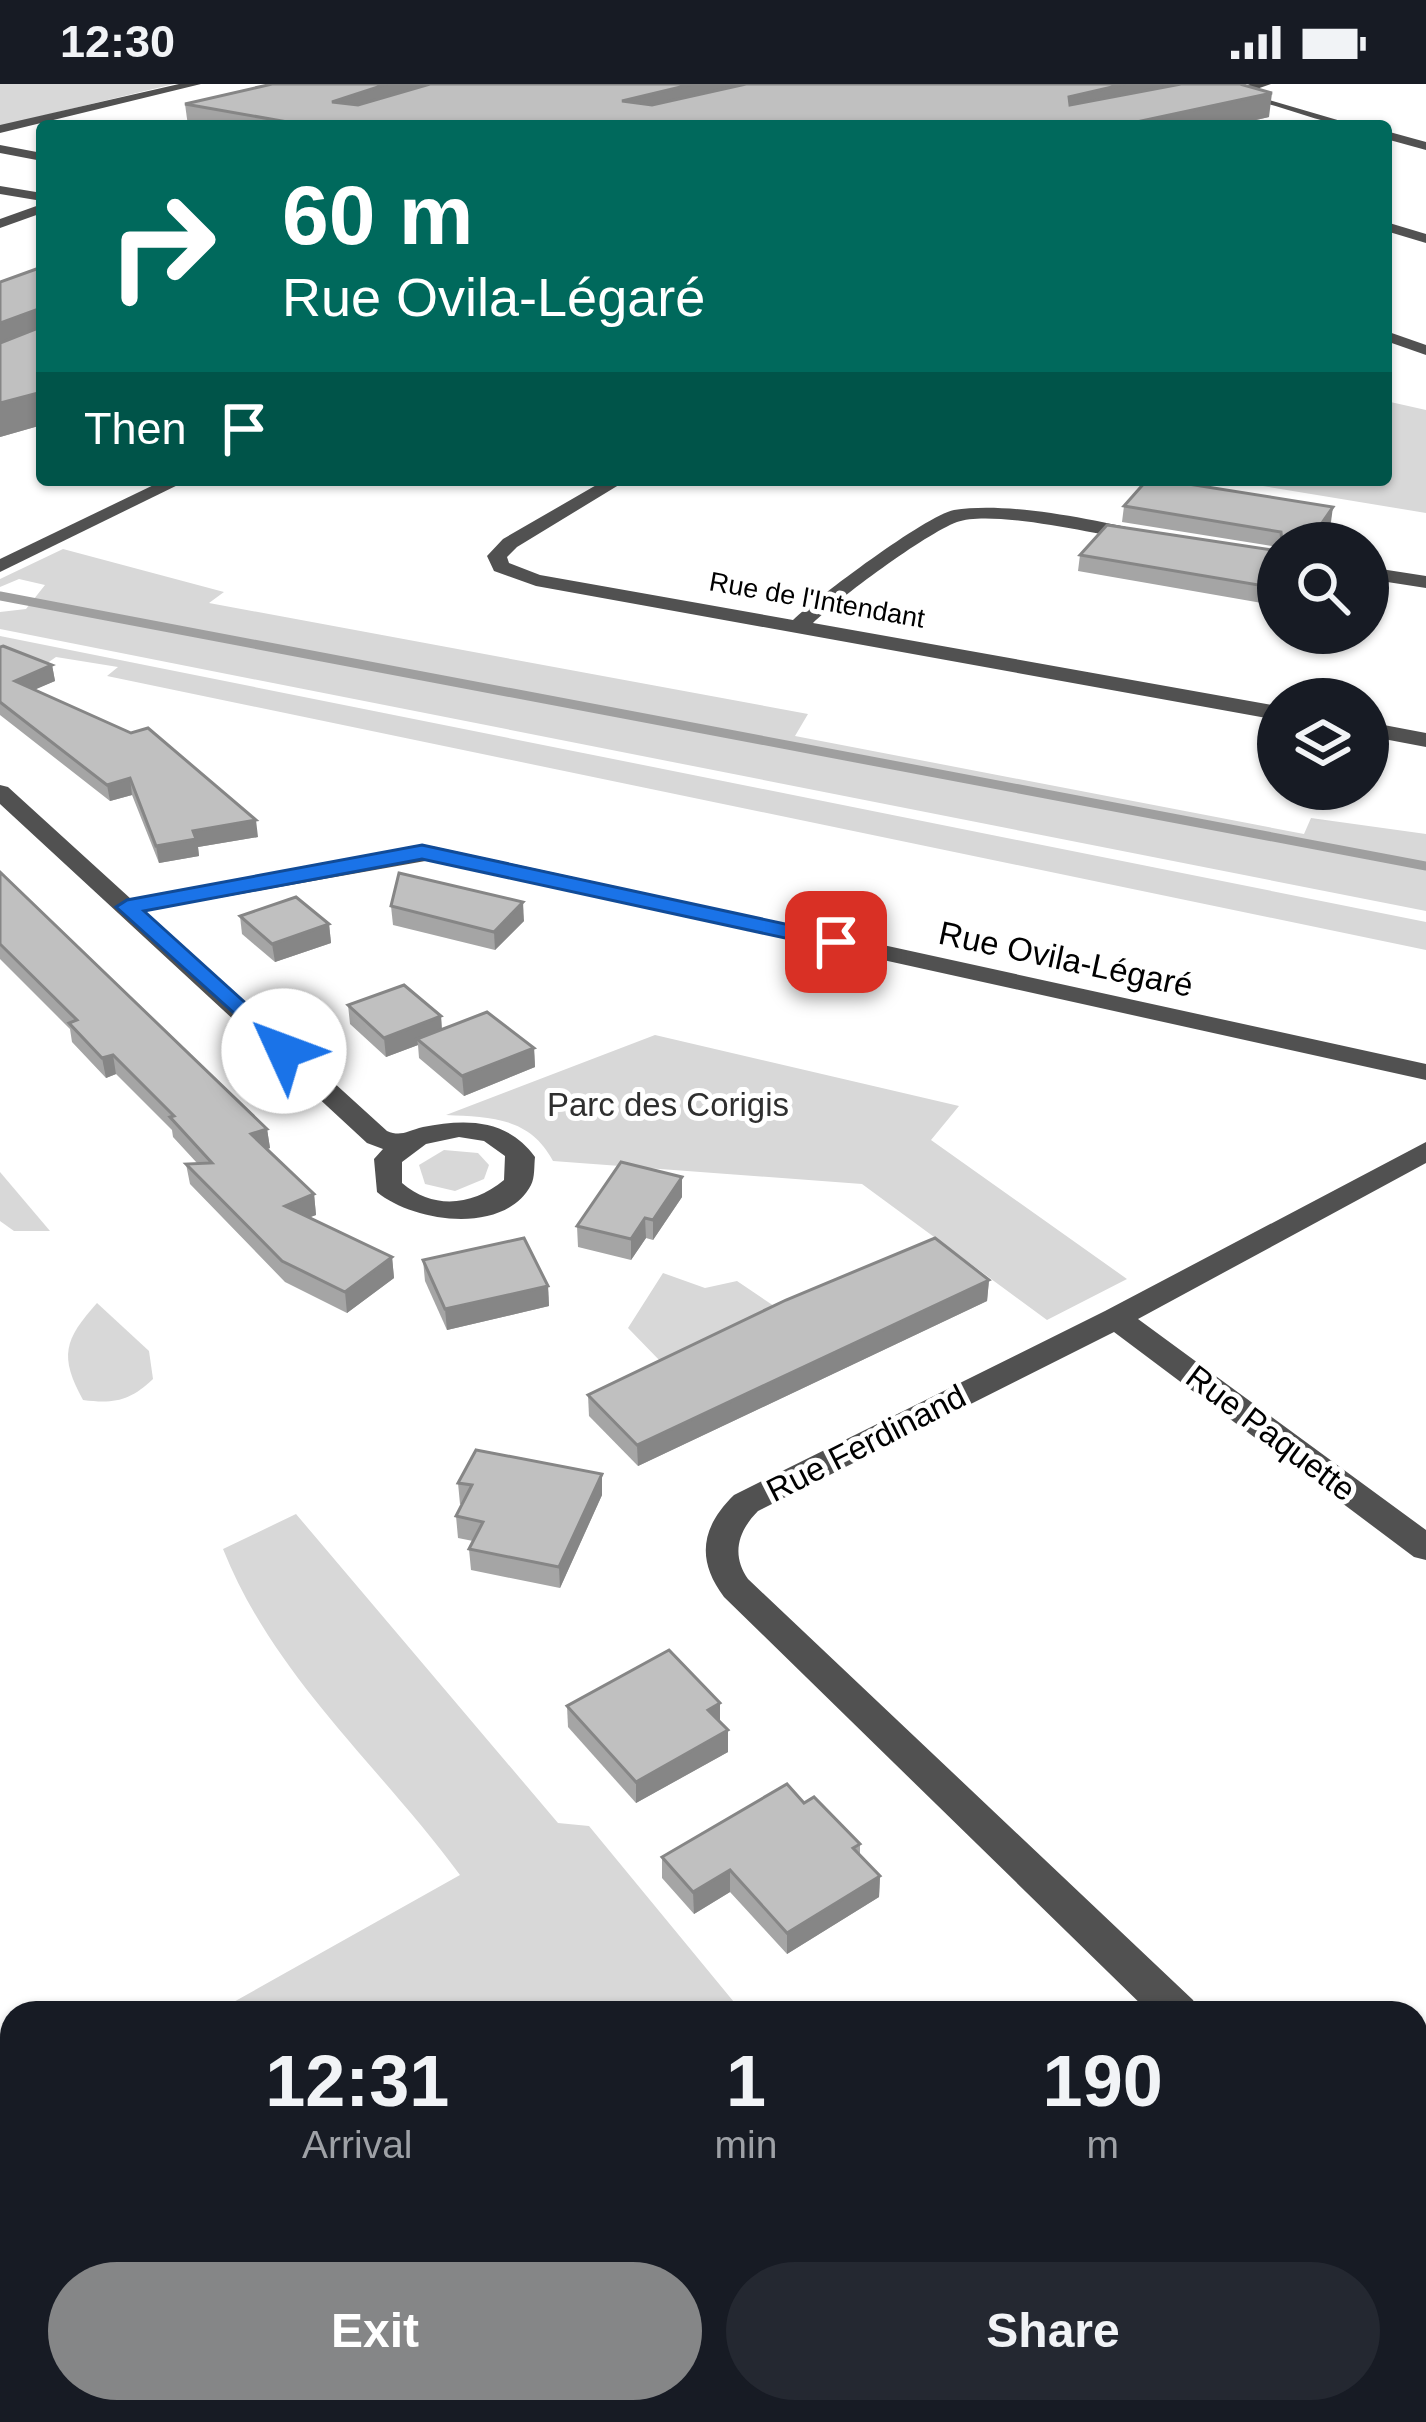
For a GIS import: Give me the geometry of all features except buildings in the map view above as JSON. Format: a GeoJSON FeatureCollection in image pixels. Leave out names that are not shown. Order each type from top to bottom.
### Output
{"type":"FeatureCollection","features":[{"type":"Feature","properties":{"kind":"street"},"geometry":{"type":"LineString","coordinates":[[39,120],[195,84]]}},
{"type":"Feature","properties":{"kind":"street"},"geometry":{"type":"LineString","coordinates":[[1209,84],[1330,120]]}},
{"type":"Feature","properties":{"kind":"street"},"geometry":{"type":"LineString","coordinates":[[1194,101],[1265,84]]}},
{"type":"Feature","properties":{"kind":"street"},"geometry":{"type":"LineString","coordinates":[[0,129],[36,121]]}},
{"type":"Feature","properties":{"kind":"street"},"geometry":{"type":"LineString","coordinates":[[1392,137],[1426,146]]}},
{"type":"Feature","properties":{"kind":"street"},"geometry":{"type":"LineString","coordinates":[[0,149],[36,157]]}},
{"type":"Feature","properties":{"kind":"street"},"geometry":{"type":"LineString","coordinates":[[0,190],[36,196]]}},
{"type":"Feature","properties":{"kind":"street"},"geometry":{"type":"LineString","coordinates":[[0,224],[36,210]]}},
{"type":"Feature","properties":{"kind":"street"},"geometry":{"type":"LineString","coordinates":[[1392,228],[1426,239]]}},
{"type":"Feature","properties":{"kind":"street"},"geometry":{"type":"LineString","coordinates":[[1392,338],[1426,350]]}},
{"type":"Feature","properties":{"kind":"street"},"geometry":{"type":"LineString","coordinates":[[0,566],[167,486]]}},
{"type":"Feature","properties":{"kind":"street","name":"Rue de l'Intendant"},"geometry":{"type":"LineString","coordinates":[[608,486],[499,550],[501,567],[536,580],[1257,709]]}},
{"type":"Feature","properties":{"kind":"street"},"geometry":{"type":"LineString","coordinates":[[797,627],[831,595],[954,516],[998,514],[1167,540]]}},
{"type":"Feature","properties":{"kind":"street"},"geometry":{"type":"LineString","coordinates":[[1389,576],[1426,582]]}},
{"type":"Feature","properties":{"kind":"street"},"geometry":{"type":"LineString","coordinates":[[1389,733],[1426,740]]}},
{"type":"Feature","properties":{"kind":"street"},"geometry":{"type":"LineString","coordinates":[[0,792],[377,1137],[400,1146]]}},
{"type":"Feature","properties":{"kind":"street","name":"Rue Ovila-Légaré"},"geometry":{"type":"LineString","coordinates":[[127,907],[422,852],[1426,1072]]}},
{"type":"Feature","properties":{"kind":"street","name":"Rue Ferdinand"},"geometry":{"type":"LineString","coordinates":[[1166,2001],[736,1588],[720,1558],[726,1526],[746,1503],[1116,1318],[1426,1151]]}},
{"type":"Feature","properties":{"kind":"street","name":"Rue Paquette"},"geometry":{"type":"LineString","coordinates":[[1116,1318],[1426,1548]]}},
{"type":"Feature","properties":{"kind":"green space"},"geometry":{"type":"Polygon","coordinates":[[[0,84],[174,84],[0,126],[0,84]]]}},
{"type":"Feature","properties":{"kind":"green space"},"geometry":{"type":"Polygon","coordinates":[[[1392,402],[1426,410],[1426,513],[1263,486],[1392,486],[1392,402]]]}},
{"type":"Feature","properties":{"kind":"green space"},"geometry":{"type":"Polygon","coordinates":[[[63,549],[224,592],[209,603],[808,714],[795,736],[1304,834],[1311,818],[1426,834],[1426,911],[0,629],[0,612],[26,609],[45,585],[19,579],[0,587],[0,579],[63,549]]]}},
{"type":"Feature","properties":{"kind":"green space"},"geometry":{"type":"Polygon","coordinates":[[[0,636],[1426,922],[1426,950],[107,676],[118,667],[56,657],[43,666],[0,654],[0,636]]]}},
{"type":"Feature","properties":{"kind":"green space","name":"Parc des Corigis"},"geometry":{"type":"Polygon","coordinates":[[[655,1035],[959,1106],[931,1140],[1127,1279],[1047,1320],[862,1184],[553,1161],[544,1146],[521,1128],[493,1119],[446,1115],[655,1035]]]}},
{"type":"Feature","properties":{"kind":"green space"},"geometry":{"type":"Polygon","coordinates":[[[444,1150],[478,1153],[489,1165],[484,1179],[455,1191],[425,1184],[419,1165],[444,1150]]]}},
{"type":"Feature","properties":{"kind":"green space"},"geometry":{"type":"Polygon","coordinates":[[[0,1172],[50,1231],[14,1231],[0,1221],[0,1172]]]}},
{"type":"Feature","properties":{"kind":"green space"},"geometry":{"type":"Polygon","coordinates":[[[663,1273],[705,1288],[737,1281],[774,1306],[662,1363],[628,1328],[663,1273]]]}},
{"type":"Feature","properties":{"kind":"green space"},"geometry":{"type":"Polygon","coordinates":[[[97,1303],[149,1351],[153,1379],[137,1392],[104,1402],[83,1400],[68,1360],[72,1338],[97,1303]]]}},
{"type":"Feature","properties":{"kind":"green space"},"geometry":{"type":"Polygon","coordinates":[[[296,1514],[558,1823],[589,1826],[733,2001],[235,2001],[460,1875],[299,1679],[270,1638],[223,1549],[296,1514]]]}},
{"type":"Feature","properties":{"kind":"waterway"},"geometry":{"type":"LineString","coordinates":[[0,596],[1426,866]]}},
{"type":"Feature","properties":{"kind":"route"},"geometry":{"type":"LineString","coordinates":[[284,1051],[127,907],[422,852],[836,942]]}}]}
